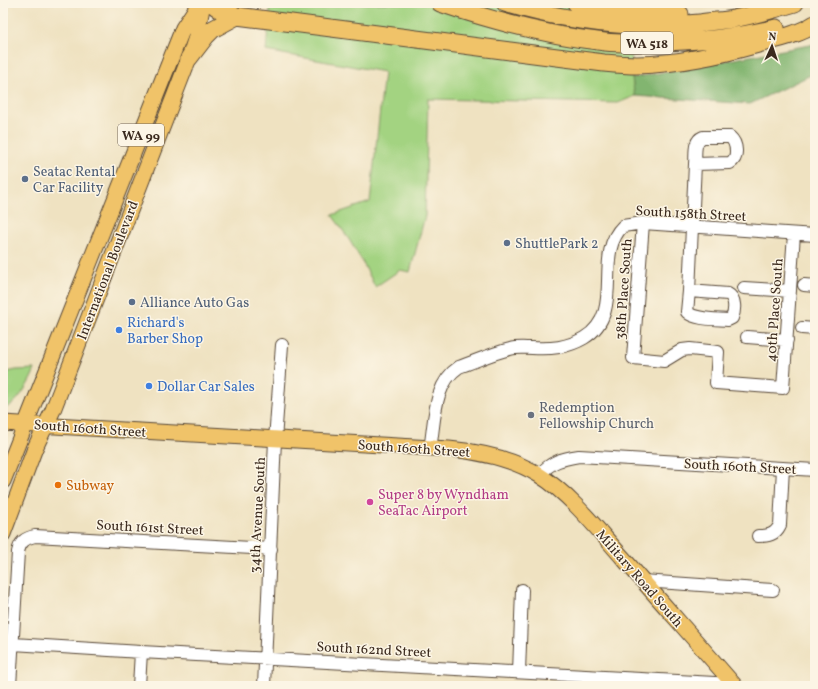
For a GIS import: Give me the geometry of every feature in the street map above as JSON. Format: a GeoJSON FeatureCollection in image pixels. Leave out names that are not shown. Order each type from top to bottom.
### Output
{"type":"FeatureCollection","features":[{"type":"Feature","properties":{"kind":"highway"},"geometry":{"type":"LineString","coordinates":[[211,3],[222,11],[237,16],[604,63],[636,65],[666,64],[703,58],[783,37],[805,30],[815,24]]}},
{"type":"Feature","properties":{"kind":"highway","name":"WA 518"},"geometry":{"type":"LineString","coordinates":[[440,3],[479,16],[514,25],[570,37],[606,42],[648,43],[723,39],[815,18]]}},
{"type":"Feature","properties":{"kind":"highway","name":"WA 518"},"geometry":{"type":"LineString","coordinates":[[505,3],[549,15],[588,22],[660,26],[732,19],[792,4]]}},
{"type":"Feature","properties":{"kind":"highway"},"geometry":{"type":"LineString","coordinates":[[576,3],[631,12],[671,14],[721,12],[792,4]]}},
{"type":"Feature","properties":{"kind":"highway"},"geometry":{"type":"LineString","coordinates":[[189,58],[213,29],[237,16]]}},
{"type":"Feature","properties":{"kind":"main road","name":"International Boulevard"},"geometry":{"type":"LineString","coordinates":[[3,481],[183,28],[200,3]]}},
{"type":"Feature","properties":{"kind":"main road","name":"International Boulevard"},"geometry":{"type":"LineString","coordinates":[[3,534],[34,448],[45,426],[71,363],[189,58],[197,34],[203,3]]}},
{"type":"Feature","properties":{"kind":"main road","name":"South 160th Street"},"geometry":{"type":"LineString","coordinates":[[3,423],[430,448],[472,452],[496,456],[520,465],[539,475]]}},
{"type":"Feature","properties":{"kind":"main road","name":"Military Road South"},"geometry":{"type":"LineString","coordinates":[[539,475],[572,501],[734,685]]}},
{"type":"Feature","properties":{"kind":"street"},"geometry":{"type":"LineString","coordinates":[[689,291],[695,164]]}},
{"type":"Feature","properties":{"kind":"street","name":"South 158th Street"},"geometry":{"type":"LineString","coordinates":[[430,448],[439,395],[442,385],[453,371],[511,349],[554,349],[564,347],[586,337],[594,330],[604,315],[608,301],[610,247],[613,238],[623,226],[643,223],[815,235]]}},
{"type":"Feature","properties":{"kind":"street","name":"38th Place South"},"geometry":{"type":"LineString","coordinates":[[643,223],[633,358],[664,361],[682,350],[690,348],[718,352],[716,383],[783,388]]}},
{"type":"Feature","properties":{"kind":"street","name":"40th Place South"},"geometry":{"type":"LineString","coordinates":[[783,388],[794,234]]}},
{"type":"Feature","properties":{"kind":"street"},"geometry":{"type":"LineString","coordinates":[[744,288],[790,291]]}},
{"type":"Feature","properties":{"kind":"street"},"geometry":{"type":"LineString","coordinates":[[802,328],[815,329]]}},
{"type":"Feature","properties":{"kind":"street"},"geometry":{"type":"LineString","coordinates":[[747,337],[787,340]]}},
{"type":"Feature","properties":{"kind":"street","name":"34th Avenue South"},"geometry":{"type":"LineString","coordinates":[[264,686],[275,440],[282,345]]}},
{"type":"Feature","properties":{"kind":"street","name":"South 160th Street"},"geometry":{"type":"LineString","coordinates":[[539,475],[554,462],[580,456],[815,470]]}},
{"type":"Feature","properties":{"kind":"street"},"geometry":{"type":"LineString","coordinates":[[758,536],[773,534],[778,531],[780,525],[783,468]]}},
{"type":"Feature","properties":{"kind":"street","name":"South 161st Street"},"geometry":{"type":"LineString","coordinates":[[13,644],[18,552],[19,546],[23,540],[29,537],[35,536],[271,549]]}},
{"type":"Feature","properties":{"kind":"street"},"geometry":{"type":"LineString","coordinates":[[643,581],[773,590]]}},
{"type":"Feature","properties":{"kind":"street"},"geometry":{"type":"LineString","coordinates":[[519,672],[522,590]]}},
{"type":"Feature","properties":{"kind":"street"},"geometry":{"type":"LineString","coordinates":[[10,686],[13,644]]}},
{"type":"Feature","properties":{"kind":"street","name":"South 162nd Street"},"geometry":{"type":"LineString","coordinates":[[13,644],[734,685]]}},
{"type":"Feature","properties":{"kind":"street"},"geometry":{"type":"LineString","coordinates":[[139,686],[141,652]]}},
{"type":"Feature","properties":{"kind":"green space"},"geometry":{"type":"Polygon","coordinates":[[[223,3],[631,3],[632,78],[635,96],[618,103],[428,99],[425,216],[410,272],[400,270],[375,287],[366,268],[332,215],[370,202],[384,72],[266,51],[270,8],[223,3]]]}},
{"type":"Feature","properties":{"kind":"green space"},"geometry":{"type":"Polygon","coordinates":[[[815,44],[815,73],[750,104],[635,96],[632,78],[815,44]]]}},
{"type":"Feature","properties":{"kind":"green space"},"geometry":{"type":"Polygon","coordinates":[[[35,369],[27,386],[18,399],[8,407],[3,408],[3,373],[16,370],[35,369]]]}},
{"type":"Feature","properties":{"kind":"place","name":"Seatac Rental Car Facility"},"geometry":{"type":"Point","coordinates":[25,179]}},
{"type":"Feature","properties":{"kind":"place","name":"ShuttlePark 2"},"geometry":{"type":"Point","coordinates":[507,243]}},
{"type":"Feature","properties":{"kind":"place","name":"Alliance Auto Gas"},"geometry":{"type":"Point","coordinates":[132,302]}},
{"type":"Feature","properties":{"kind":"place","name":"Richard's Barber Shop"},"geometry":{"type":"Point","coordinates":[119,330]}},
{"type":"Feature","properties":{"kind":"place","name":"Dollar Car Sales"},"geometry":{"type":"Point","coordinates":[149,386]}},
{"type":"Feature","properties":{"kind":"place","name":"Redemption Fellowship Church"},"geometry":{"type":"Point","coordinates":[531,415]}},
{"type":"Feature","properties":{"kind":"place","name":"Subway"},"geometry":{"type":"Point","coordinates":[58,485]}},
{"type":"Feature","properties":{"kind":"place","name":"Super 8 by Wyndham SeaTac Airport"},"geometry":{"type":"Point","coordinates":[370,502]}}]}
